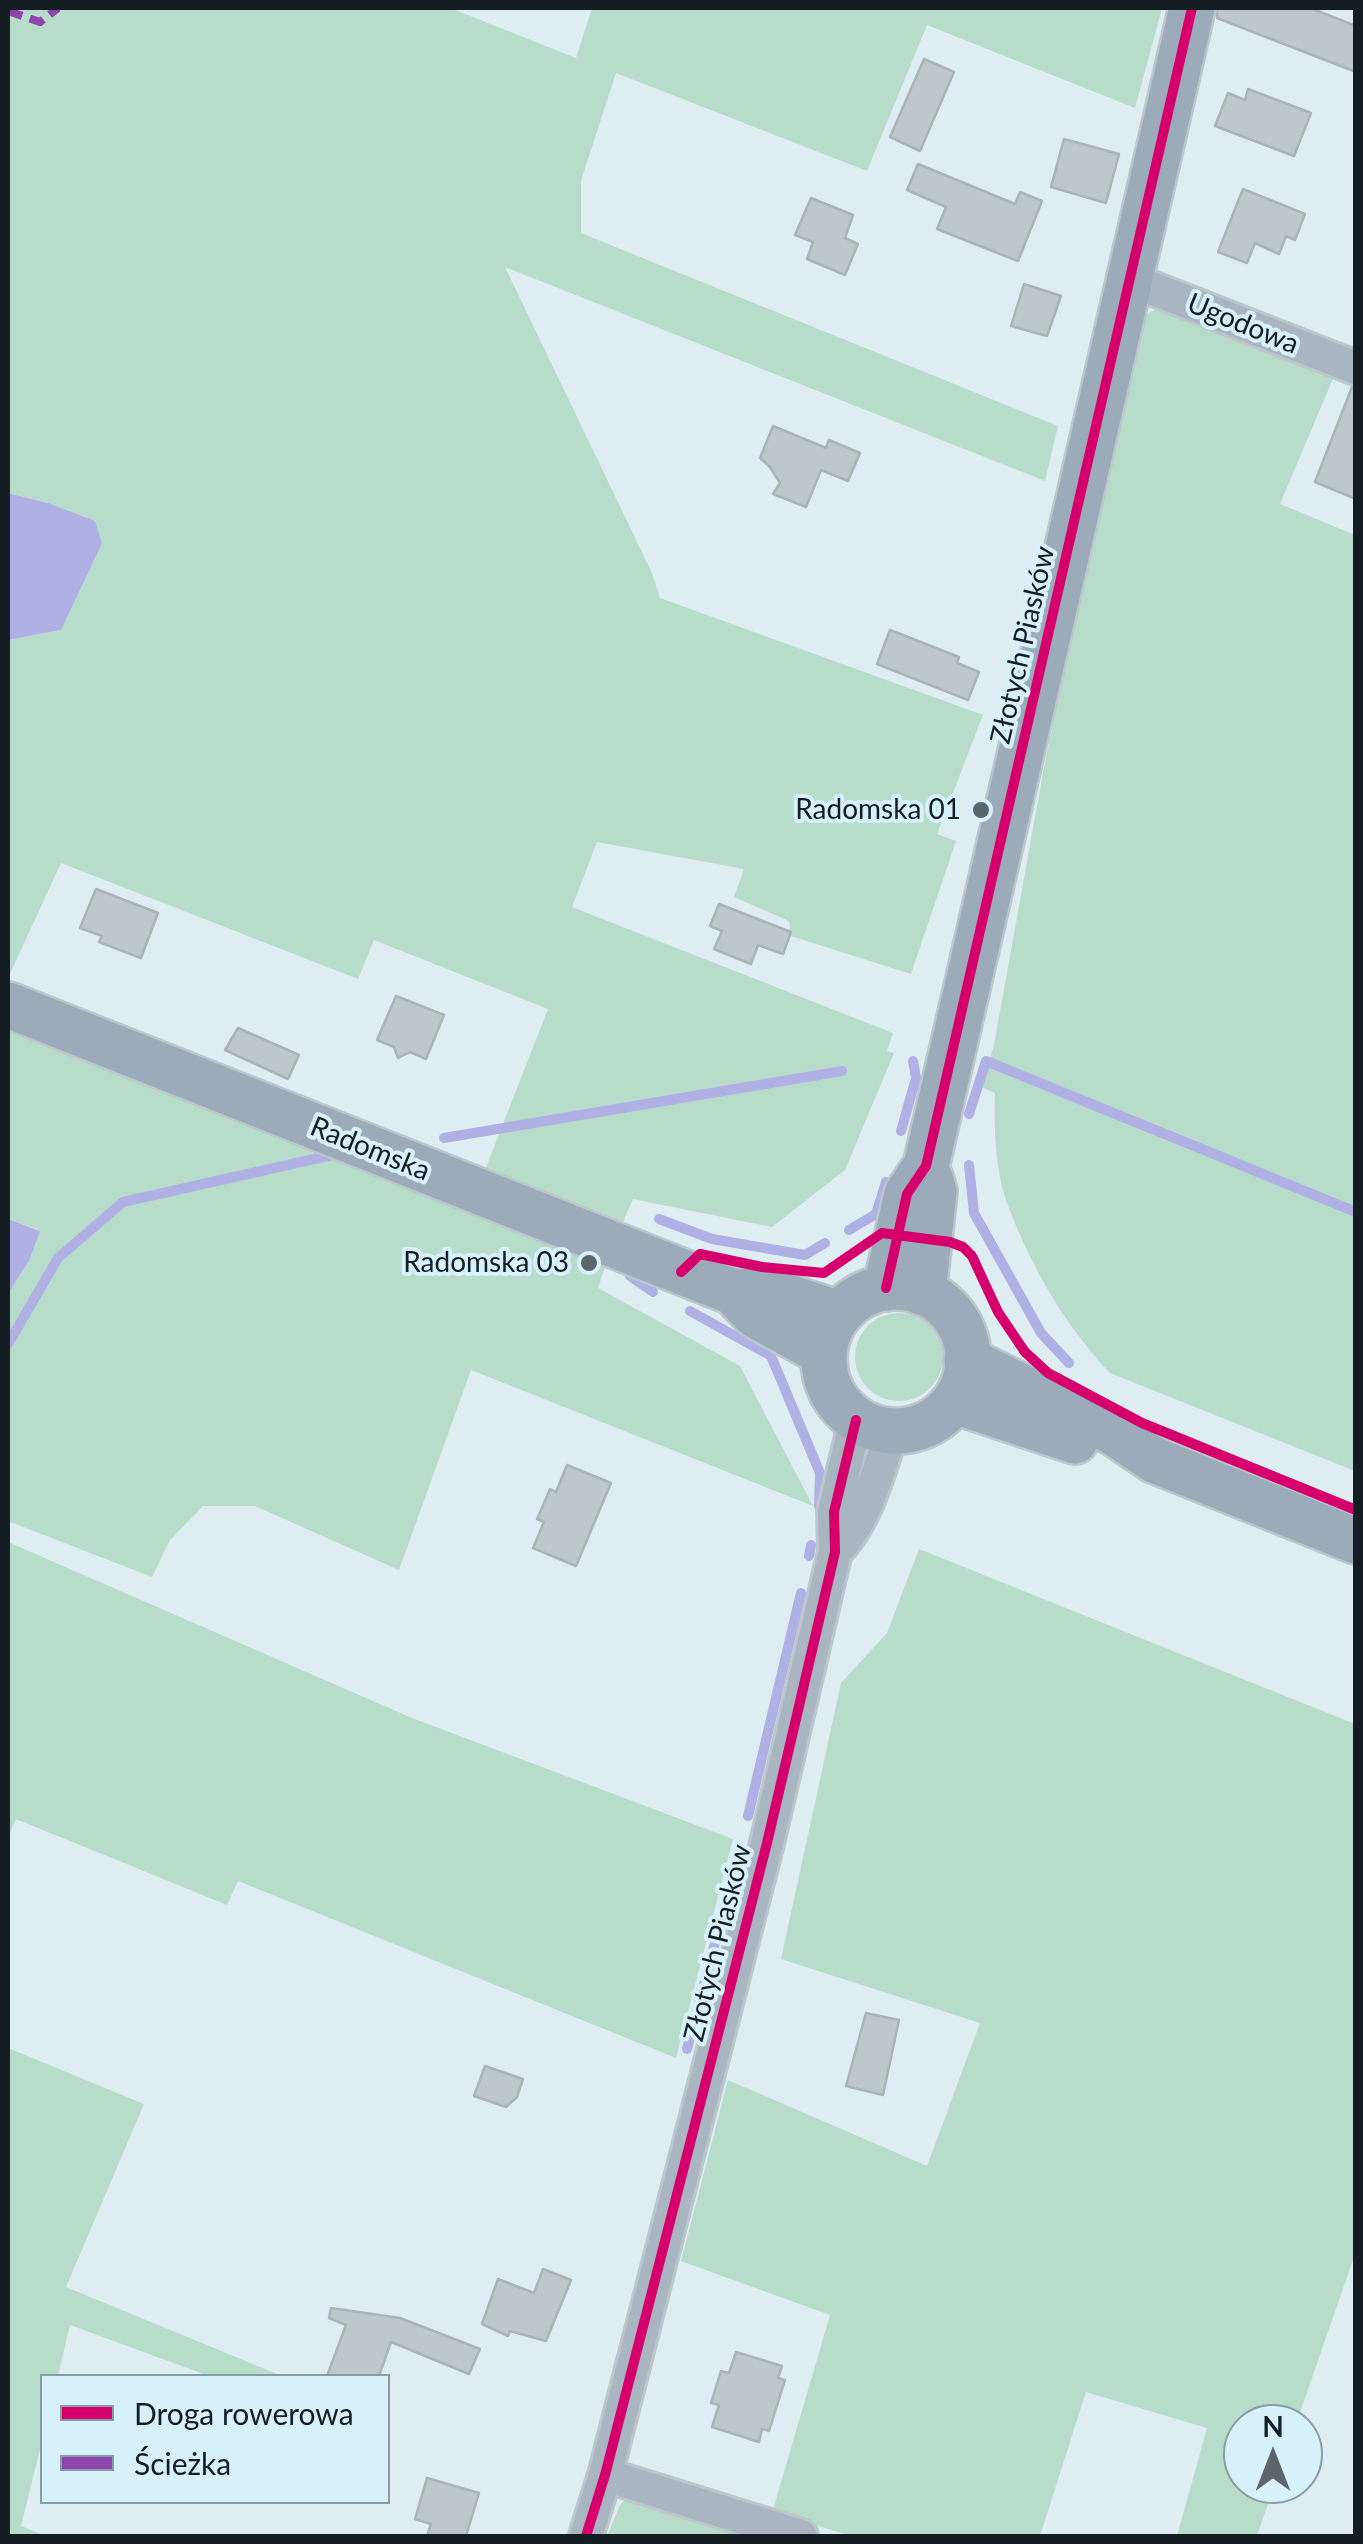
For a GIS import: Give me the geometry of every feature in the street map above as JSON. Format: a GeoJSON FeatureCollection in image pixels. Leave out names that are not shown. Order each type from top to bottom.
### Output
{"type":"FeatureCollection","features":[{"type":"Feature","properties":{"kind":"street","name":"Złotych Piasków"},"geometry":{"type":"LineString","coordinates":[[905,1290],[907,1194],[926,1166],[1192,8]]}},
{"type":"Feature","properties":{"kind":"street","name":"Ugodowa"},"geometry":{"type":"LineString","coordinates":[[1131,280],[1356,368]]}},
{"type":"Feature","properties":{"kind":"street","name":"Radomska"},"geometry":{"type":"LineString","coordinates":[[8,1006],[733,1292],[755,1314],[832,1334]]}},
{"type":"Feature","properties":{"kind":"street"},"geometry":{"type":"LineString","coordinates":[[905,1290],[940,1302],[953,1315],[962,1331],[961,1380],[927,1424],[874,1425],[842,1407],[831,1391],[825,1372],[832,1334],[851,1303],[867,1293],[905,1290]]}},
{"type":"Feature","properties":{"kind":"street"},"geometry":{"type":"LineString","coordinates":[[961,1380],[1113,1432],[1154,1460],[1356,1541]]}},
{"type":"Feature","properties":{"kind":"street","name":"Złotych Piasków"},"geometry":{"type":"LineString","coordinates":[[586,2536],[767,1842],[835,1552],[861,1517],[874,1425]]}},
{"type":"Feature","properties":{"kind":"street"},"geometry":{"type":"LineString","coordinates":[[605,2475],[801,2536]]}},
{"type":"Feature","properties":{"kind":"green space"},"geometry":{"type":"Polygon","coordinates":[[[8,8],[450,8],[576,58],[592,8],[1162,8],[1135,108],[927,25],[867,171],[616,73],[581,181],[581,233],[1058,426],[1045,481],[505,267],[652,573],[660,598],[983,715],[937,834],[956,841],[911,974],[791,936],[789,921],[734,897],[744,869],[597,842],[572,907],[893,1033],[887,1051],[894,1053],[845,1170],[772,1227],[633,1199],[622,1225],[485,1170],[548,1009],[374,940],[358,979],[61,863],[8,978],[8,640],[61,630],[48,503],[8,493],[8,8]]]}},
{"type":"Feature","properties":{"kind":"green space"},"geometry":{"type":"Polygon","coordinates":[[[1159,307],[1335,374],[1280,504],[1355,535],[1355,1471],[1110,1373],[1065,1317],[1018,1230],[998,1166],[995,1093],[981,1087],[994,1045],[1044,767],[1139,319],[1159,307]]]}},
{"type":"Feature","properties":{"kind":"green space"},"geometry":{"type":"Polygon","coordinates":[[[8,1032],[606,1264],[598,1288],[740,1366],[813,1506],[471,1370],[399,1570],[255,1506],[203,1506],[170,1540],[152,1577],[8,1521],[8,1294],[29,1261],[39,1230],[8,1219],[8,1032]]]}},
{"type":"Feature","properties":{"kind":"green space"},"geometry":{"type":"Polygon","coordinates":[[[899,1313],[930,1326],[943,1357],[930,1388],[899,1401],[868,1388],[855,1357],[868,1326],[899,1313]]]}},
{"type":"Feature","properties":{"kind":"green space"},"geometry":{"type":"Polygon","coordinates":[[[8,1542],[412,1718],[733,1839],[676,2058],[238,1881],[227,1905],[16,1819],[8,1838],[8,1542]]]}},
{"type":"Feature","properties":{"kind":"green space"},"geometry":{"type":"Polygon","coordinates":[[[919,1549],[1355,1724],[1355,2254],[1303,2404],[1223,2404],[1223,2504],[1268,2504],[1257,2536],[1177,2536],[1207,2428],[1086,2392],[1040,2536],[852,2536],[772,2513],[830,2315],[681,2261],[728,2080],[927,2166],[980,2023],[781,1959],[841,1683],[887,1633],[919,1549]]]}},
{"type":"Feature","properties":{"kind":"green space"},"geometry":{"type":"Polygon","coordinates":[[[8,2048],[144,2104],[66,2287],[277,2374],[204,2374],[70,2325],[58,2374],[40,2374],[40,2449],[21,2526],[46,2536],[8,2536],[8,2048]]]}},
{"type":"Feature","properties":{"kind":"green space"},"geometry":{"type":"Polygon","coordinates":[[[627,2497],[763,2536],[607,2536],[627,2497]]]}},
{"type":"Feature","properties":{"kind":"water"},"geometry":{"type":"Polygon","coordinates":[[[8,493],[95,521],[102,543],[61,630],[8,640],[8,493]]]}},
{"type":"Feature","properties":{"kind":"water"},"geometry":{"type":"Polygon","coordinates":[[[8,1219],[40,1231],[29,1261],[8,1294],[8,1219]]]}},
{"type":"Feature","properties":{"kind":"building"},"geometry":{"type":"Polygon","coordinates":[[[1217,8],[1310,8],[1356,26],[1356,72],[1217,18],[1217,8]]]}},
{"type":"Feature","properties":{"kind":"building"},"geometry":{"type":"Polygon","coordinates":[[[924,59],[954,72],[920,151],[890,137],[924,59]]]}},
{"type":"Feature","properties":{"kind":"building"},"geometry":{"type":"Polygon","coordinates":[[[1248,89],[1311,113],[1294,156],[1215,126],[1228,93],[1245,100],[1248,89]]]}},
{"type":"Feature","properties":{"kind":"building"},"geometry":{"type":"Polygon","coordinates":[[[1064,139],[1119,154],[1106,203],[1051,187],[1064,139]]]}},
{"type":"Feature","properties":{"kind":"building"},"geometry":{"type":"Polygon","coordinates":[[[918,164],[1015,204],[1020,192],[1042,201],[1018,261],[937,229],[946,207],[907,190],[918,164]]]}},
{"type":"Feature","properties":{"kind":"building"},"geometry":{"type":"Polygon","coordinates":[[[1243,189],[1305,214],[1295,240],[1286,236],[1279,254],[1255,243],[1247,263],[1218,252],[1243,189]]]}},
{"type":"Feature","properties":{"kind":"building"},"geometry":{"type":"Polygon","coordinates":[[[811,198],[853,215],[845,238],[858,244],[845,275],[807,259],[813,242],[795,235],[811,198]]]}},
{"type":"Feature","properties":{"kind":"building"},"geometry":{"type":"Polygon","coordinates":[[[1024,284],[1061,296],[1047,336],[1011,326],[1024,284]]]}},
{"type":"Feature","properties":{"kind":"building"},"geometry":{"type":"Polygon","coordinates":[[[1352,387],[1356,388],[1356,499],[1315,482],[1352,387]]]}},
{"type":"Feature","properties":{"kind":"building"},"geometry":{"type":"Polygon","coordinates":[[[773,426],[826,448],[829,440],[860,453],[848,481],[821,470],[806,507],[773,494],[780,483],[760,458],[773,426]]]}},
{"type":"Feature","properties":{"kind":"building"},"geometry":{"type":"Polygon","coordinates":[[[890,630],[959,657],[957,663],[979,672],[968,700],[877,664],[890,630]]]}},
{"type":"Feature","properties":{"kind":"building"},"geometry":{"type":"Polygon","coordinates":[[[96,889],[158,913],[141,958],[99,942],[102,936],[80,928],[96,889]]]}},
{"type":"Feature","properties":{"kind":"building"},"geometry":{"type":"Polygon","coordinates":[[[719,904],[791,932],[783,954],[758,945],[751,964],[714,949],[722,931],[710,926],[719,904]]]}},
{"type":"Feature","properties":{"kind":"building"},"geometry":{"type":"Polygon","coordinates":[[[396,996],[444,1015],[426,1059],[410,1052],[398,1058],[394,1047],[377,1040],[396,996]]]}},
{"type":"Feature","properties":{"kind":"building"},"geometry":{"type":"Polygon","coordinates":[[[238,1028],[299,1055],[288,1079],[225,1050],[238,1028]]]}},
{"type":"Feature","properties":{"kind":"building"},"geometry":{"type":"Polygon","coordinates":[[[567,1465],[611,1483],[576,1566],[533,1548],[544,1522],[537,1519],[550,1489],[556,1492],[567,1465]]]}},
{"type":"Feature","properties":{"kind":"building"},"geometry":{"type":"Polygon","coordinates":[[[866,2013],[899,2020],[883,2095],[846,2086],[866,2013]]]}},
{"type":"Feature","properties":{"kind":"building"},"geometry":{"type":"Polygon","coordinates":[[[485,2066],[523,2079],[517,2097],[506,2107],[474,2096],[485,2066]]]}},
{"type":"Feature","properties":{"kind":"building"},"geometry":{"type":"Polygon","coordinates":[[[543,2269],[571,2280],[546,2341],[510,2331],[508,2336],[482,2324],[498,2279],[534,2293],[543,2269]]]}},
{"type":"Feature","properties":{"kind":"building"},"geometry":{"type":"Polygon","coordinates":[[[331,2308],[400,2318],[480,2349],[469,2374],[391,2342],[380,2374],[328,2374],[346,2325],[329,2318],[331,2308]]]}},
{"type":"Feature","properties":{"kind":"building"},"geometry":{"type":"Polygon","coordinates":[[[736,2352],[782,2366],[778,2378],[785,2380],[769,2431],[762,2429],[759,2442],[712,2427],[719,2405],[711,2403],[721,2371],[729,2373],[736,2352]]]}},
{"type":"Feature","properties":{"kind":"building"},"geometry":{"type":"Polygon","coordinates":[[[427,2478],[479,2493],[466,2536],[427,2536],[431,2524],[415,2519],[427,2478]]]}},
{"type":"Feature","properties":{"kind":"waterway"},"geometry":{"type":"LineString","coordinates":[[901,1131],[916,1078],[913,1061]]}},
{"type":"Feature","properties":{"kind":"waterway"},"geometry":{"type":"LineString","coordinates":[[969,1114],[986,1061],[1356,1212]]}},
{"type":"Feature","properties":{"kind":"waterway"},"geometry":{"type":"LineString","coordinates":[[444,1138],[842,1071]]}},
{"type":"Feature","properties":{"kind":"waterway"},"geometry":{"type":"LineString","coordinates":[[8,1344],[58,1258],[123,1202],[341,1153]]}},
{"type":"Feature","properties":{"kind":"waterway"},"geometry":{"type":"LineString","coordinates":[[969,1165],[974,1213],[1041,1333],[1069,1363]]}},
{"type":"Feature","properties":{"kind":"waterway"},"geometry":{"type":"LineString","coordinates":[[849,1230],[876,1214],[886,1182]]}},
{"type":"Feature","properties":{"kind":"waterway"},"geometry":{"type":"LineString","coordinates":[[659,1219],[712,1239],[805,1255],[825,1243]]}},
{"type":"Feature","properties":{"kind":"waterway"},"geometry":{"type":"LineString","coordinates":[[630,1276],[653,1292]]}},
{"type":"Feature","properties":{"kind":"waterway"},"geometry":{"type":"LineString","coordinates":[[690,1311],[771,1356],[820,1473],[819,1506]]}},
{"type":"Feature","properties":{"kind":"waterway"},"geometry":{"type":"LineString","coordinates":[[809,1556],[811,1545]]}},
{"type":"Feature","properties":{"kind":"waterway"},"geometry":{"type":"LineString","coordinates":[[748,1816],[801,1593]]}},
{"type":"Feature","properties":{"kind":"waterway"},"geometry":{"type":"LineString","coordinates":[[687,2049],[739,1852]]}},
{"type":"Feature","properties":{"kind":"marked path"},"geometry":{"type":"LineString","coordinates":[[8,11],[40,22],[58,8]]}},
{"type":"Feature","properties":{"kind":"cycle path"},"geometry":{"type":"LineString","coordinates":[[886,1288],[907,1194],[926,1166],[1192,8]]}},
{"type":"Feature","properties":{"kind":"cycle path"},"geometry":{"type":"LineString","coordinates":[[681,1272],[700,1254],[762,1267],[824,1273],[882,1233],[950,1242],[972,1256],[998,1312],[1025,1352],[1048,1373],[1142,1423],[1356,1510]]}},
{"type":"Feature","properties":{"kind":"cycle path"},"geometry":{"type":"LineString","coordinates":[[586,2536],[767,1843],[835,1552],[834,1512],[856,1420]]}},
{"type":"Feature","properties":{"kind":"place","name":"Radomska 01"},"geometry":{"type":"Point","coordinates":[981,810]}},
{"type":"Feature","properties":{"kind":"place","name":"Radomska 03"},"geometry":{"type":"Point","coordinates":[589,1263]}}]}
